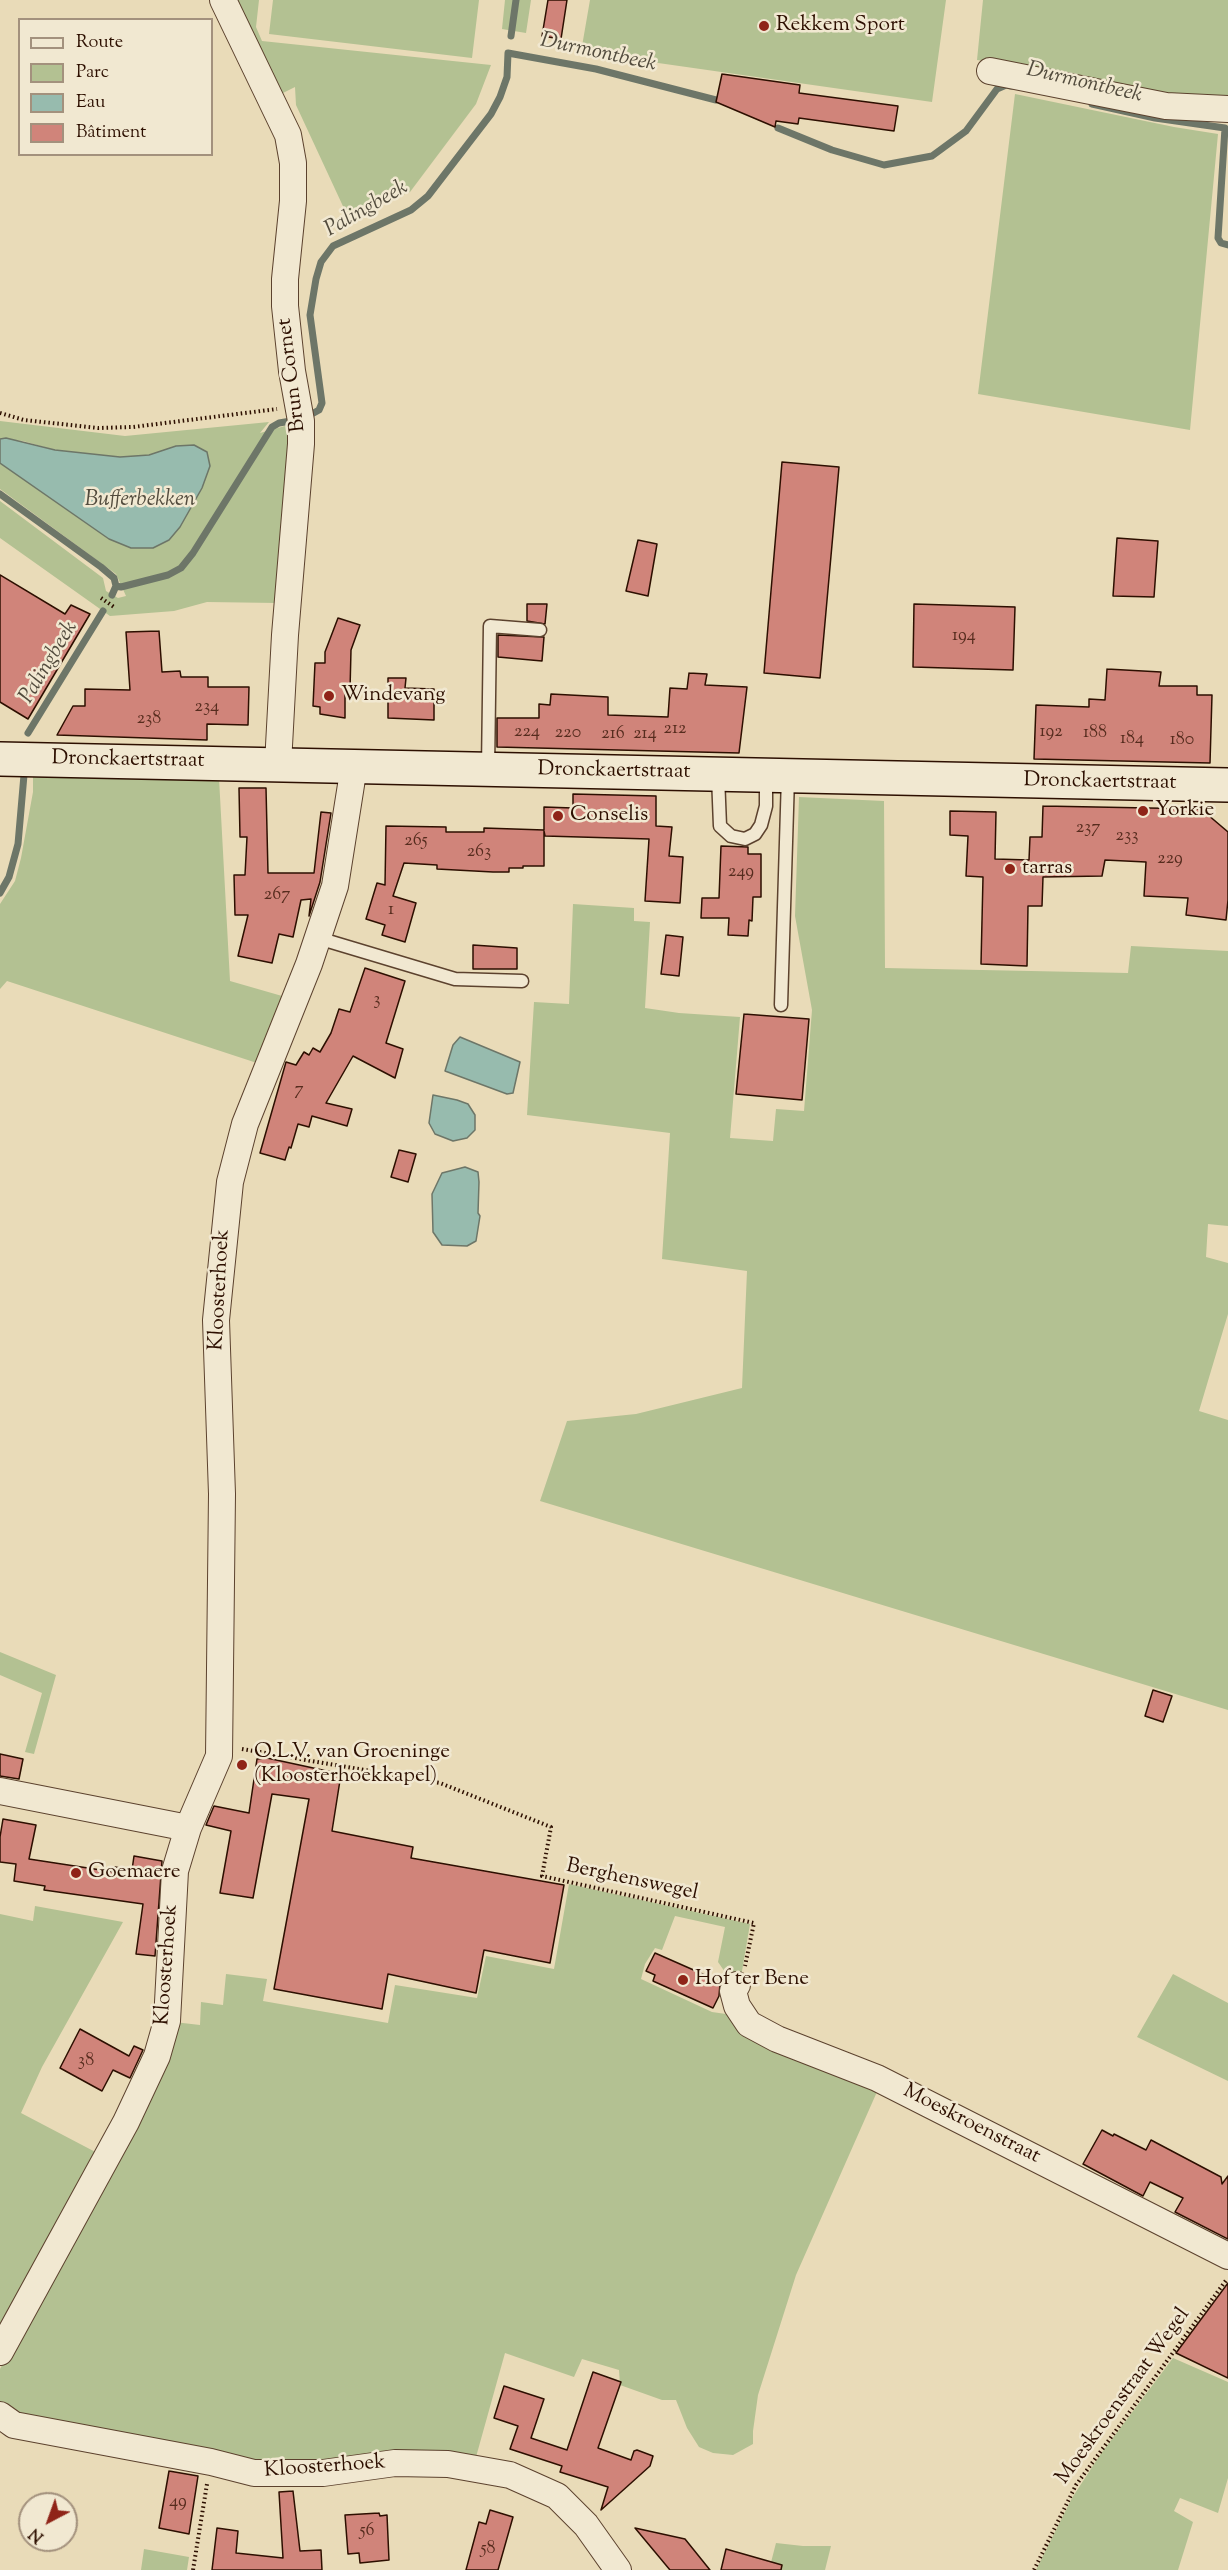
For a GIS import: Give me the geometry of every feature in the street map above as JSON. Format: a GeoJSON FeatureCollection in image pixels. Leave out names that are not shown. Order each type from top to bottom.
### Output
{"type":"FeatureCollection","features":[{"type":"Feature","properties":{"kind":"main road","name":"Dronckaertstraat"},"geometry":{"type":"LineString","coordinates":[[0,759],[1228,785]]}},
{"type":"Feature","properties":{"kind":"street","name":"Brun Cornet"},"geometry":{"type":"LineString","coordinates":[[223,0],[288,135],[293,163],[293,201],[285,279],[285,306],[302,444],[285,634],[278,764]]}},
{"type":"Feature","properties":{"kind":"street"},"geometry":{"type":"LineString","coordinates":[[990,71],[1166,106],[1228,109]]}},
{"type":"Feature","properties":{"kind":"street","name":"Kloosterhoek"},"geometry":{"type":"LineString","coordinates":[[0,2352],[126,2122],[157,2056],[167,2020],[176,1871],[188,1828],[219,1756],[222,1494],[216,1320],[230,1182],[245,1124],[278,1047],[335,886],[354,766]]}},
{"type":"Feature","properties":{"kind":"street"},"geometry":{"type":"LineString","coordinates":[[0,1791],[188,1828]]}},
{"type":"Feature","properties":{"kind":"street","name":"Moeskroenstraat"},"geometry":{"type":"LineString","coordinates":[[737,1985],[733,1991],[737,2006],[749,2024],[777,2039],[877,2078],[1228,2256]]}},
{"type":"Feature","properties":{"kind":"street","name":"Kloosterhoek"},"geometry":{"type":"LineString","coordinates":[[0,2415],[14,2425],[211,2462],[254,2473],[323,2473],[395,2463],[448,2464],[510,2475],[557,2496],[586,2525],[618,2570]]}},
{"type":"Feature","properties":{"kind":"lane"},"geometry":{"type":"LineString","coordinates":[[488,769],[490,626],[540,630]]}},
{"type":"Feature","properties":{"kind":"lane"},"geometry":{"type":"LineString","coordinates":[[718,774],[720,826],[730,836],[744,839],[755,834],[761,825],[777,776]]}},
{"type":"Feature","properties":{"kind":"lane"},"geometry":{"type":"LineString","coordinates":[[777,776],[781,1005]]}},
{"type":"Feature","properties":{"kind":"lane"},"geometry":{"type":"LineString","coordinates":[[318,938],[455,979],[522,981]]}},
{"type":"Feature","properties":{"kind":"path"},"geometry":{"type":"LineString","coordinates":[[0,413],[24,420],[98,428],[133,427],[299,406]]}},
{"type":"Feature","properties":{"kind":"path"},"geometry":{"type":"LineString","coordinates":[[101,598],[114,607]]}},
{"type":"Feature","properties":{"kind":"path","name":"Berghenswegel"},"geometry":{"type":"LineString","coordinates":[[219,1746],[440,1783],[551,1827],[542,1876],[754,1923],[742,1979],[737,1985]]}},
{"type":"Feature","properties":{"kind":"path","name":"Moeskroenstraat Wegel"},"geometry":{"type":"LineString","coordinates":[[1034,2570],[1076,2485],[1228,2277]]}},
{"type":"Feature","properties":{"kind":"path"},"geometry":{"type":"LineString","coordinates":[[193,2570],[211,2462]]}},
{"type":"Feature","properties":{"kind":"green space"},"geometry":{"type":"Polygon","coordinates":[[[228,0],[259,0],[256,27],[262,41],[491,65],[476,104],[410,192],[348,217],[296,105],[295,87],[277,96],[228,0]]]}},
{"type":"Feature","properties":{"kind":"green space"},"geometry":{"type":"Polygon","coordinates":[[[273,0],[479,0],[472,58],[269,34],[273,0]]]}},
{"type":"Feature","properties":{"kind":"green space"},"geometry":{"type":"Polygon","coordinates":[[[505,0],[531,0],[526,33],[502,29],[505,0]]]}},
{"type":"Feature","properties":{"kind":"green space","name":"Rekkem Sport"},"geometry":{"type":"Polygon","coordinates":[[[590,0],[946,0],[932,102],[581,52],[590,0]]]}},
{"type":"Feature","properties":{"kind":"green space"},"geometry":{"type":"Polygon","coordinates":[[[983,0],[1228,0],[1228,101],[1145,95],[1034,68],[977,60],[983,0]]]}},
{"type":"Feature","properties":{"kind":"green space"},"geometry":{"type":"Polygon","coordinates":[[[1015,94],[1218,134],[1190,430],[978,394],[1015,94]]]}},
{"type":"Feature","properties":{"kind":"green space"},"geometry":{"type":"Polygon","coordinates":[[[0,421],[125,436],[269,422],[260,433],[292,424],[277,603],[207,602],[174,611],[110,616],[0,538],[0,501],[103,578],[106,591],[118,598],[126,596],[116,574],[0,489],[0,463],[109,539],[180,527],[202,488],[210,466],[176,446],[149,455],[120,457],[55,450],[23,441],[0,439],[0,421]]]}},
{"type":"Feature","properties":{"kind":"green space"},"geometry":{"type":"Polygon","coordinates":[[[33,775],[219,778],[230,981],[289,998],[260,1064],[7,981],[0,989],[0,904],[15,881],[21,858],[33,792],[33,775]]]}},
{"type":"Feature","properties":{"kind":"green space"},"geometry":{"type":"Polygon","coordinates":[[[799,797],[884,801],[885,968],[1128,973],[1131,946],[1228,951],[1228,1226],[1208,1224],[1206,1257],[1228,1263],[1228,1314],[1199,1411],[1228,1420],[1228,1710],[540,1501],[567,1421],[636,1414],[742,1388],[747,1271],[662,1259],[670,1133],[527,1115],[534,1002],[569,1004],[573,904],[634,908],[634,921],[650,922],[645,1008],[740,1017],[730,1138],[773,1141],[776,1109],[804,1111],[812,1010],[795,916],[799,797]]]}},
{"type":"Feature","properties":{"kind":"green space"},"geometry":{"type":"Polygon","coordinates":[[[0,1652],[56,1675],[34,1754],[25,1752],[42,1693],[0,1675],[0,1652]]]}},
{"type":"Feature","properties":{"kind":"green space"},"geometry":{"type":"Polygon","coordinates":[[[569,1884],[750,1924],[741,1977],[725,1972],[718,1962],[725,1927],[675,1916],[662,1950],[655,1948],[645,1964],[641,1979],[712,2012],[733,2015],[880,2085],[796,2275],[758,2395],[753,2444],[733,2455],[713,2453],[699,2447],[687,2428],[676,2400],[662,2400],[620,2385],[619,2370],[582,2359],[574,2377],[505,2353],[476,2457],[321,2464],[256,2463],[38,2423],[0,2406],[0,2369],[25,2320],[115,2169],[158,2079],[174,2022],[200,2025],[201,2002],[223,2005],[226,1974],[267,1979],[263,2001],[388,2023],[395,1985],[477,1998],[486,1956],[554,1969],[569,1884]]]}},
{"type":"Feature","properties":{"kind":"green space"},"geometry":{"type":"Polygon","coordinates":[[[35,1906],[123,1922],[42,2067],[21,2113],[103,2156],[0,2338],[0,1914],[33,1921],[35,1906]]]}},
{"type":"Feature","properties":{"kind":"green space"},"geometry":{"type":"Polygon","coordinates":[[[1173,1974],[1228,2003],[1228,2081],[1137,2037],[1173,1974]]]}},
{"type":"Feature","properties":{"kind":"green space"},"geometry":{"type":"Polygon","coordinates":[[[1173,2358],[1228,2382],[1228,2478],[1218,2513],[1180,2498],[1174,2511],[1193,2522],[1178,2570],[1036,2570],[1072,2498],[1100,2455],[1173,2358]]]}},
{"type":"Feature","properties":{"kind":"green space"},"geometry":{"type":"Polygon","coordinates":[[[776,2543],[831,2546],[825,2570],[769,2570],[776,2543]]]}},
{"type":"Feature","properties":{"kind":"green space"},"geometry":{"type":"Polygon","coordinates":[[[144,2549],[189,2557],[187,2570],[141,2570],[144,2549]]]}},
{"type":"Feature","properties":{"kind":"water","name":"Bufferbekken"},"geometry":{"type":"Polygon","coordinates":[[[6,438],[55,450],[120,457],[149,455],[176,446],[194,445],[207,452],[210,466],[202,488],[180,527],[169,540],[153,548],[131,548],[109,539],[0,463],[0,439],[6,438]]]}},
{"type":"Feature","properties":{"kind":"water"},"geometry":{"type":"Polygon","coordinates":[[[460,1037],[520,1062],[513,1093],[507,1094],[445,1071],[453,1045],[460,1037]]]}},
{"type":"Feature","properties":{"kind":"water"},"geometry":{"type":"Polygon","coordinates":[[[433,1095],[468,1104],[475,1115],[475,1130],[467,1138],[453,1141],[435,1134],[429,1123],[433,1095]]]}},
{"type":"Feature","properties":{"kind":"water"},"geometry":{"type":"Polygon","coordinates":[[[465,1167],[478,1172],[478,1213],[480,1216],[476,1241],[467,1246],[442,1245],[433,1232],[432,1194],[442,1173],[465,1167]]]}},
{"type":"Feature","properties":{"kind":"building"},"geometry":{"type":"Polygon","coordinates":[[[548,0],[567,0],[561,39],[542,36],[548,0]]]}},
{"type":"Feature","properties":{"kind":"building"},"geometry":{"type":"Polygon","coordinates":[[[722,74],[800,85],[799,93],[898,106],[894,131],[799,118],[798,124],[776,121],[775,127],[716,102],[722,74]]]}},
{"type":"Feature","properties":{"kind":"building"},"geometry":{"type":"Polygon","coordinates":[[[782,462],[839,467],[820,678],[764,673],[782,462]]]}},
{"type":"Feature","properties":{"kind":"building"},"geometry":{"type":"Polygon","coordinates":[[[1117,538],[1158,541],[1154,597],[1113,596],[1117,538]]]}},
{"type":"Feature","properties":{"kind":"building"},"geometry":{"type":"Polygon","coordinates":[[[638,540],[657,544],[648,596],[626,591],[638,540]]]}},
{"type":"Feature","properties":{"kind":"building"},"geometry":{"type":"Polygon","coordinates":[[[0,575],[65,614],[71,605],[90,614],[28,719],[0,702],[0,575]]]}},
{"type":"Feature","properties":{"kind":"building"},"geometry":{"type":"Polygon","coordinates":[[[527,604],[547,604],[545,624],[527,621],[527,604]]]}},
{"type":"Feature","properties":{"kind":"building"},"geometry":{"type":"Polygon","coordinates":[[[914,604],[1015,607],[1013,670],[913,667],[914,604]]]}},
{"type":"Feature","properties":{"kind":"building"},"geometry":{"type":"Polygon","coordinates":[[[338,618],[360,625],[351,650],[350,690],[345,690],[345,718],[320,714],[320,707],[313,706],[315,663],[325,663],[325,652],[338,618]]]}},
{"type":"Feature","properties":{"kind":"building"},"geometry":{"type":"Polygon","coordinates":[[[159,631],[162,672],[180,671],[181,677],[208,677],[208,687],[249,687],[248,725],[207,724],[207,740],[57,735],[73,706],[85,706],[85,689],[130,690],[126,632],[159,631]]]}},
{"type":"Feature","properties":{"kind":"building"},"geometry":{"type":"Polygon","coordinates":[[[498,635],[544,637],[542,661],[498,657],[498,635]]]}},
{"type":"Feature","properties":{"kind":"building"},"geometry":{"type":"Polygon","coordinates":[[[1107,669],[1161,672],[1159,686],[1197,686],[1197,695],[1212,695],[1210,763],[1034,759],[1036,705],[1089,707],[1089,699],[1105,700],[1107,669]]]}},
{"type":"Feature","properties":{"kind":"building"},"geometry":{"type":"Polygon","coordinates":[[[689,673],[707,674],[705,685],[747,687],[739,753],[497,747],[497,718],[539,718],[539,704],[550,705],[551,694],[608,697],[608,715],[668,717],[670,688],[687,689],[689,673]]]}},
{"type":"Feature","properties":{"kind":"building"},"geometry":{"type":"Polygon","coordinates":[[[388,678],[406,678],[405,688],[434,689],[434,720],[388,718],[388,678]]]}},
{"type":"Feature","properties":{"kind":"building"},"geometry":{"type":"Polygon","coordinates":[[[239,788],[266,788],[268,873],[314,873],[321,812],[331,813],[320,882],[309,916],[311,899],[301,900],[293,937],[279,934],[272,963],[238,956],[248,915],[235,915],[234,875],[245,875],[247,837],[240,837],[239,788]]]}},
{"type":"Feature","properties":{"kind":"building"},"geometry":{"type":"Polygon","coordinates":[[[573,794],[656,796],[656,826],[672,827],[669,856],[683,857],[680,903],[645,901],[649,839],[545,836],[544,831],[544,866],[523,866],[523,868],[509,868],[509,872],[493,872],[437,869],[437,865],[404,863],[393,896],[416,903],[405,942],[382,935],[385,925],[366,919],[377,883],[385,885],[386,826],[446,827],[446,832],[484,832],[484,828],[544,830],[544,807],[573,808],[573,794]]]}},
{"type":"Feature","properties":{"kind":"building"},"geometry":{"type":"Polygon","coordinates":[[[1043,806],[1201,809],[1228,832],[1226,920],[1186,915],[1188,898],[1144,896],[1146,862],[1105,860],[1102,876],[1043,877],[1042,906],[1028,906],[1027,966],[981,964],[983,877],[966,876],[968,836],[950,835],[950,811],[996,812],[995,859],[1029,860],[1030,837],[1042,837],[1043,806]]]}},
{"type":"Feature","properties":{"kind":"building"},"geometry":{"type":"Polygon","coordinates":[[[721,846],[748,847],[748,854],[761,854],[761,897],[753,897],[752,921],[749,920],[748,936],[728,935],[729,918],[701,918],[702,898],[719,898],[721,846]]]}},
{"type":"Feature","properties":{"kind":"building"},"geometry":{"type":"Polygon","coordinates":[[[666,935],[683,937],[679,976],[661,974],[666,935]]]}},
{"type":"Feature","properties":{"kind":"building"},"geometry":{"type":"Polygon","coordinates":[[[473,945],[517,948],[517,969],[473,969],[473,945]]]}},
{"type":"Feature","properties":{"kind":"building"},"geometry":{"type":"Polygon","coordinates":[[[365,968],[405,981],[386,1043],[403,1049],[395,1078],[353,1056],[326,1103],[352,1109],[347,1126],[312,1116],[309,1127],[298,1124],[285,1160],[260,1153],[286,1062],[296,1065],[304,1052],[309,1055],[313,1048],[320,1052],[331,1033],[339,1009],[350,1012],[365,968]]]}},
{"type":"Feature","properties":{"kind":"building"},"geometry":{"type":"Polygon","coordinates":[[[744,1014],[809,1019],[802,1100],[736,1094],[744,1014]]]}},
{"type":"Feature","properties":{"kind":"building"},"geometry":{"type":"Polygon","coordinates":[[[399,1150],[416,1154],[408,1182],[391,1177],[399,1150]]]}},
{"type":"Feature","properties":{"kind":"building"},"geometry":{"type":"Polygon","coordinates":[[[1153,1690],[1172,1696],[1163,1722],[1145,1716],[1153,1690]]]}},
{"type":"Feature","properties":{"kind":"building"},"geometry":{"type":"Polygon","coordinates":[[[0,1754],[23,1759],[19,1779],[0,1776],[0,1754]]]}},
{"type":"Feature","properties":{"kind":"building"},"geometry":{"type":"Polygon","coordinates":[[[267,1758],[341,1774],[332,1831],[413,1847],[411,1858],[564,1885],[550,1963],[484,1950],[476,1993],[388,1974],[382,2009],[274,1989],[309,1799],[272,1794],[253,1898],[220,1893],[231,1831],[206,1825],[214,1806],[249,1813],[257,1759],[267,1758]]]}},
{"type":"Feature","properties":{"kind":"building"},"geometry":{"type":"Polygon","coordinates":[[[3,1819],[36,1825],[29,1859],[114,1872],[115,1867],[132,1870],[134,1856],[162,1861],[155,1956],[136,1954],[143,1904],[44,1890],[45,1886],[14,1881],[16,1864],[0,1862],[3,1819]]]}},
{"type":"Feature","properties":{"kind":"building","name":"Hof ter Bene"},"geometry":{"type":"Polygon","coordinates":[[[655,1953],[714,1979],[713,1981],[720,1984],[719,1996],[713,2008],[653,1981],[655,1975],[646,1971],[655,1953]]]}},
{"type":"Feature","properties":{"kind":"building"},"geometry":{"type":"Polygon","coordinates":[[[80,2029],[129,2056],[134,2046],[143,2050],[130,2078],[113,2070],[102,2091],[60,2068],[80,2029]]]}},
{"type":"Feature","properties":{"kind":"building"},"geometry":{"type":"Polygon","coordinates":[[[1102,2130],[1146,2150],[1151,2140],[1221,2177],[1222,2184],[1228,2176],[1228,2239],[1175,2212],[1183,2198],[1150,2182],[1143,2196],[1083,2164],[1102,2130]]]}},
{"type":"Feature","properties":{"kind":"building"},"geometry":{"type":"Polygon","coordinates":[[[1228,2283],[1228,2378],[1176,2353],[1228,2283]]]}},
{"type":"Feature","properties":{"kind":"building"},"geometry":{"type":"Polygon","coordinates":[[[593,2372],[621,2382],[598,2448],[631,2460],[634,2451],[637,2450],[653,2456],[650,2466],[601,2510],[608,2487],[560,2472],[562,2466],[510,2449],[518,2426],[494,2418],[504,2386],[544,2399],[531,2438],[567,2450],[593,2372]]]}},
{"type":"Feature","properties":{"kind":"building"},"geometry":{"type":"Polygon","coordinates":[[[169,2471],[198,2476],[189,2534],[159,2528],[169,2471]]]}},
{"type":"Feature","properties":{"kind":"building"},"geometry":{"type":"Polygon","coordinates":[[[293,2491],[300,2551],[321,2550],[322,2570],[212,2570],[217,2528],[238,2531],[236,2553],[283,2558],[279,2492],[293,2491]]]}},
{"type":"Feature","properties":{"kind":"building"},"geometry":{"type":"Polygon","coordinates":[[[490,2510],[513,2517],[498,2570],[466,2570],[479,2522],[486,2524],[490,2510]]]}},
{"type":"Feature","properties":{"kind":"building"},"geometry":{"type":"Polygon","coordinates":[[[379,2513],[380,2516],[387,2515],[389,2560],[360,2563],[359,2553],[348,2554],[345,2515],[379,2513]]]}},
{"type":"Feature","properties":{"kind":"building"},"geometry":{"type":"Polygon","coordinates":[[[635,2528],[685,2539],[710,2570],[670,2570],[635,2528]]]}},
{"type":"Feature","properties":{"kind":"building"},"geometry":{"type":"Polygon","coordinates":[[[726,2549],[782,2565],[781,2570],[721,2570],[726,2549]]]}},
{"type":"Feature","properties":{"kind":"waterway","name":"Palingbeek"},"geometry":{"type":"LineString","coordinates":[[511,36],[516,0]]}},
{"type":"Feature","properties":{"kind":"waterway","name":"Palingbeek"},"geometry":{"type":"LineString","coordinates":[[310,415],[319,410],[322,403],[310,315],[321,262],[333,246],[411,210],[428,196],[491,114],[507,77],[508,53],[596,69],[716,100]]}},
{"type":"Feature","properties":{"kind":"waterway","name":"Durmontbeek"},"geometry":{"type":"LineString","coordinates":[[778,128],[832,150],[884,165],[932,156],[966,131],[997,89],[1006,85],[1011,86]]}},
{"type":"Feature","properties":{"kind":"waterway","name":"Durmontbeek"},"geometry":{"type":"LineString","coordinates":[[1092,104],[1155,118],[1225,128],[1218,238],[1221,243],[1228,245]]}},
{"type":"Feature","properties":{"kind":"waterway","name":"Palingbeek"},"geometry":{"type":"LineString","coordinates":[[112,595],[116,586],[121,587],[168,575],[181,568],[193,553],[272,427],[291,421]]}},
{"type":"Feature","properties":{"kind":"waterway"},"geometry":{"type":"LineString","coordinates":[[0,494],[101,567],[114,578],[116,586]]}},
{"type":"Feature","properties":{"kind":"waterway","name":"Palingbeek"},"geometry":{"type":"LineString","coordinates":[[28,733],[103,611]]}},
{"type":"Feature","properties":{"kind":"waterway","name":"Palingbeek"},"geometry":{"type":"LineString","coordinates":[[0,893],[9,877],[18,844],[24,775]]}},
{"type":"Feature","properties":{"kind":"place","name":"Rekkem Sport"},"geometry":{"type":"Point","coordinates":[764,26]}},
{"type":"Feature","properties":{"kind":"place","name":"Windevang"},"geometry":{"type":"Point","coordinates":[329,696]}},
{"type":"Feature","properties":{"kind":"place","name":"Yorkie"},"geometry":{"type":"Point","coordinates":[1143,811]}},
{"type":"Feature","properties":{"kind":"place","name":"Conselis"},"geometry":{"type":"Point","coordinates":[558,816]}},
{"type":"Feature","properties":{"kind":"place","name":"tarras"},"geometry":{"type":"Point","coordinates":[1010,869]}},
{"type":"Feature","properties":{"kind":"place","name":"O.L.V. van Groeninge (Kloosterhoekkapel)"},"geometry":{"type":"Point","coordinates":[242,1765]}},
{"type":"Feature","properties":{"kind":"place","name":"Goemaere"},"geometry":{"type":"Point","coordinates":[76,1873]}},
{"type":"Feature","properties":{"kind":"place","name":"Hof ter Bene"},"geometry":{"type":"Point","coordinates":[683,1980]}}]}
